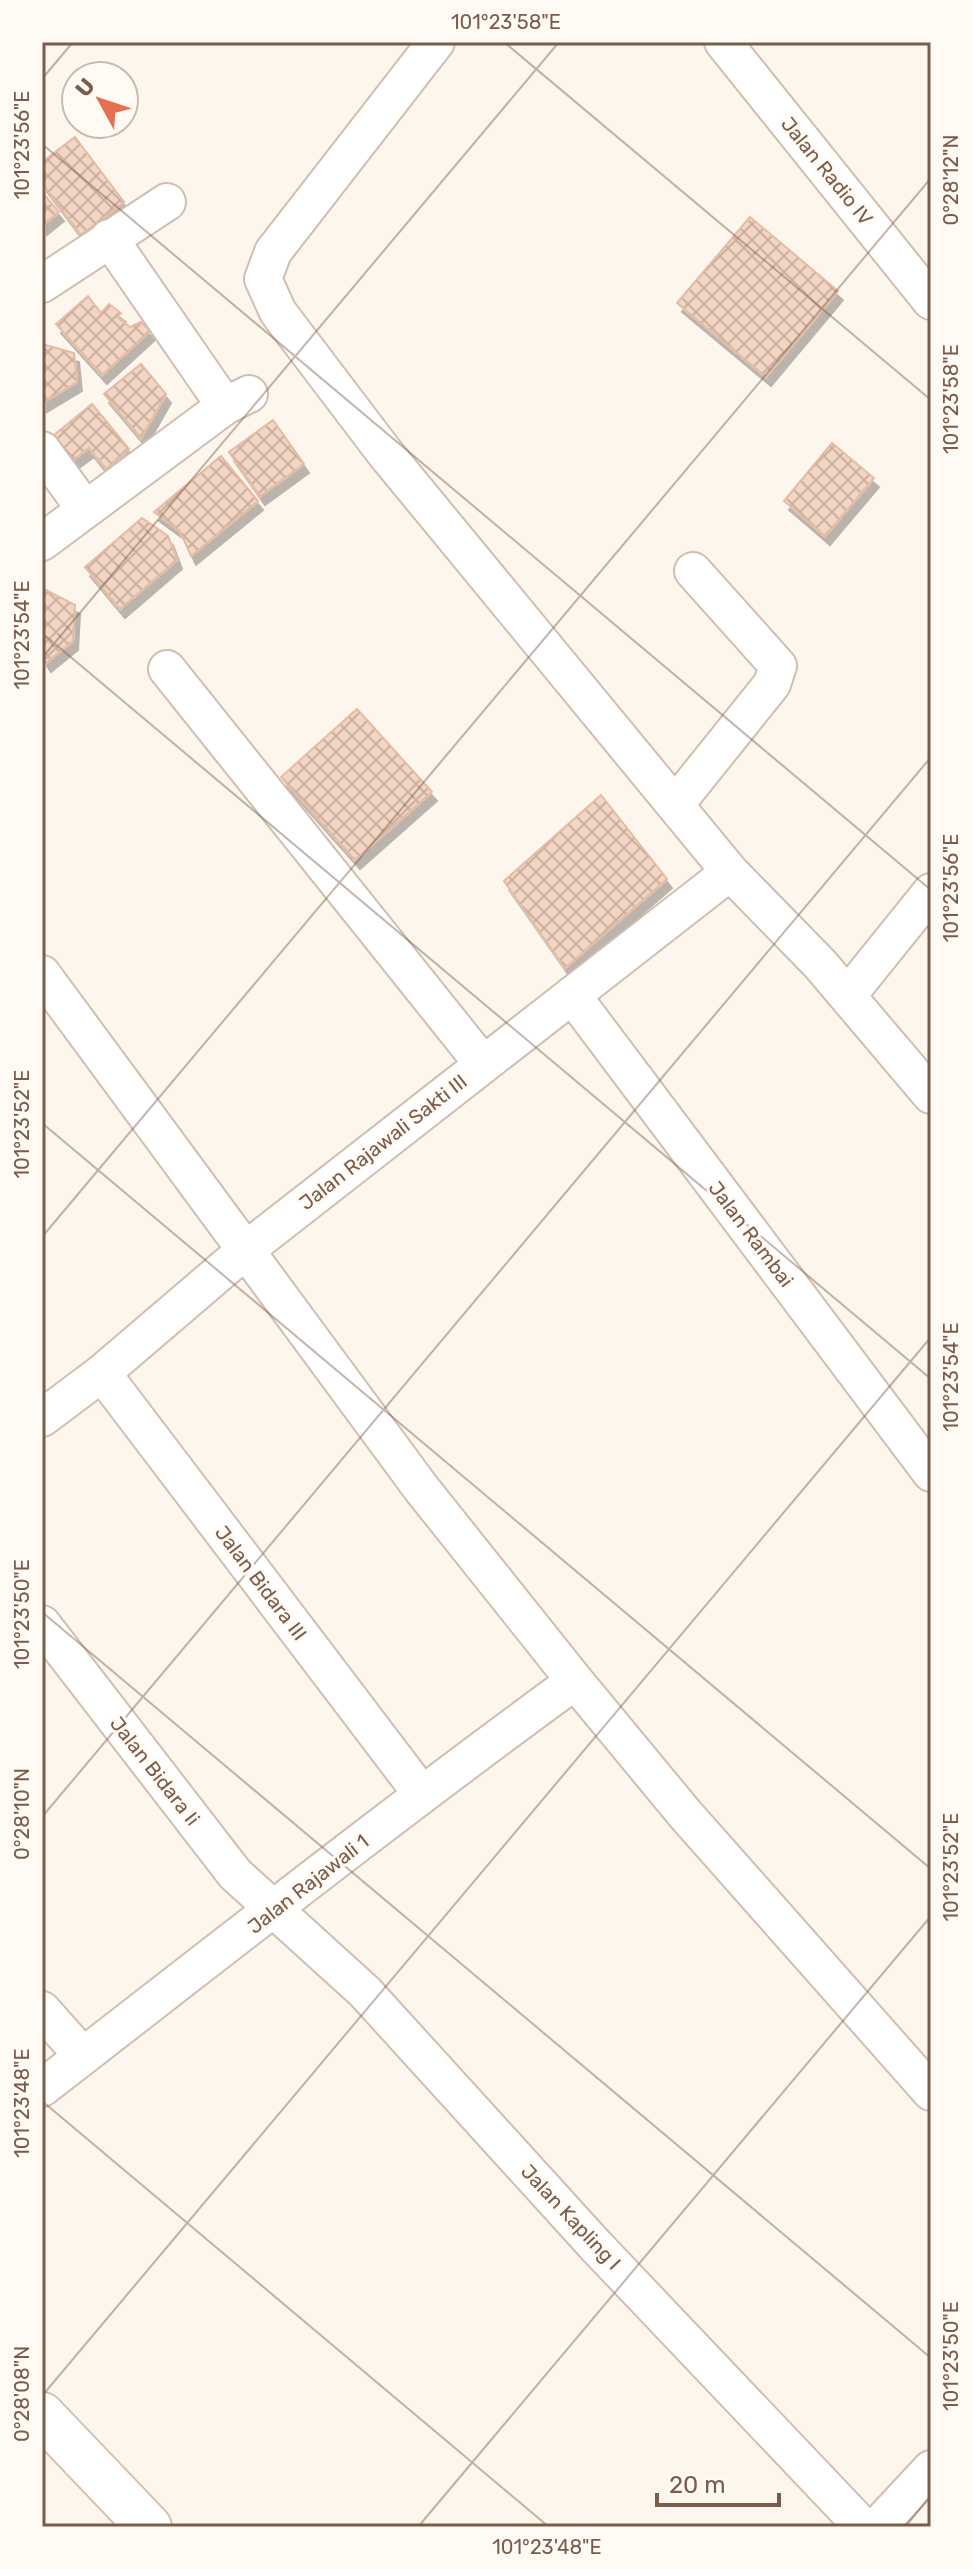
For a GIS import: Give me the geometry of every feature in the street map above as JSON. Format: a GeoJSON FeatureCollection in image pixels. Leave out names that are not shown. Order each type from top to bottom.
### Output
{"type":"FeatureCollection","features":[{"type":"Feature","properties":{"kind":"street"},"geometry":{"type":"LineString","coordinates":[[436,42],[273,252],[263,279],[278,312],[385,453],[730,872],[848,995],[931,1095]]}},
{"type":"Feature","properties":{"kind":"street","name":"Jalan Radio IV"},"geometry":{"type":"LineString","coordinates":[[723,42],[931,301]]}},
{"type":"Feature","properties":{"kind":"street"},"geometry":{"type":"LineString","coordinates":[[42,284],[167,202]]}},
{"type":"Feature","properties":{"kind":"street"},"geometry":{"type":"LineString","coordinates":[[42,542],[237,400],[109,238]]}},
{"type":"Feature","properties":{"kind":"street"},"geometry":{"type":"LineString","coordinates":[[42,450],[85,509]]}},
{"type":"Feature","properties":{"kind":"street"},"geometry":{"type":"LineString","coordinates":[[675,805],[772,684],[778,666],[693,571]]}},
{"type":"Feature","properties":{"kind":"street"},"geometry":{"type":"LineString","coordinates":[[167,669],[483,1064]]}},
{"type":"Feature","properties":{"kind":"street","name":"Jalan Rajawali Sakti III"},"geometry":{"type":"LineString","coordinates":[[42,1418],[102,1373],[247,1249],[730,872]]}},
{"type":"Feature","properties":{"kind":"street"},"geometry":{"type":"LineString","coordinates":[[848,995],[931,892]]}},
{"type":"Feature","properties":{"kind":"street"},"geometry":{"type":"LineString","coordinates":[[42,974],[421,1488],[685,1814],[931,2092]]}},
{"type":"Feature","properties":{"kind":"street","name":"Jalan Rambai"},"geometry":{"type":"LineString","coordinates":[[572,995],[931,1473]]}},
{"type":"Feature","properties":{"kind":"street","name":"Jalan Bidara III"},"geometry":{"type":"LineString","coordinates":[[102,1373],[421,1793]]}},
{"type":"Feature","properties":{"kind":"street","name":"Jalan Bidara Ii"},"geometry":{"type":"LineString","coordinates":[[42,1624],[235,1874],[275,1910]]}},
{"type":"Feature","properties":{"kind":"street","name":"Jalan Rajawali 1"},"geometry":{"type":"LineString","coordinates":[[42,2088],[275,1910],[421,1793],[575,1681]]}},
{"type":"Feature","properties":{"kind":"street","name":"Jalan Kapling I"},"geometry":{"type":"LineString","coordinates":[[275,1910],[365,1992],[595,2245],[863,2527]]}},
{"type":"Feature","properties":{"kind":"street"},"geometry":{"type":"LineString","coordinates":[[42,2010],[83,2056]]}},
{"type":"Feature","properties":{"kind":"street"},"geometry":{"type":"LineString","coordinates":[[42,2415],[149,2527]]}},
{"type":"Feature","properties":{"kind":"street"},"geometry":{"type":"LineString","coordinates":[[877,2527],[931,2469]]}},
{"type":"Feature","properties":{"kind":"building"},"geometry":{"type":"Polygon","coordinates":[[[71,140],[77,140],[124,202],[81,235],[42,183],[42,162],[71,140]]]}},
{"type":"Feature","properties":{"kind":"building"},"geometry":{"type":"Polygon","coordinates":[[[42,192],[59,212],[42,226],[42,192]]]}},
{"type":"Feature","properties":{"kind":"building"},"geometry":{"type":"Polygon","coordinates":[[[750,217],[838,291],[766,377],[677,303],[750,217]]]}},
{"type":"Feature","properties":{"kind":"building"},"geometry":{"type":"Polygon","coordinates":[[[88,296],[101,313],[109,304],[121,313],[117,317],[130,327],[141,322],[150,331],[102,375],[56,324],[88,296]]]}},
{"type":"Feature","properties":{"kind":"building"},"geometry":{"type":"Polygon","coordinates":[[[42,344],[74,353],[77,382],[42,403],[42,344]]]}},
{"type":"Feature","properties":{"kind":"building"},"geometry":{"type":"Polygon","coordinates":[[[141,364],[166,394],[141,438],[104,394],[141,364]]]}},
{"type":"Feature","properties":{"kind":"building"},"geometry":{"type":"Polygon","coordinates":[[[92,404],[129,449],[106,469],[89,448],[73,460],[53,436],[92,404]]]}},
{"type":"Feature","properties":{"kind":"building"},"geometry":{"type":"Polygon","coordinates":[[[273,420],[304,464],[260,496],[229,452],[273,420]]]}},
{"type":"Feature","properties":{"kind":"building"},"geometry":{"type":"Polygon","coordinates":[[[832,443],[874,478],[825,536],[784,501],[832,443]]]}},
{"type":"Feature","properties":{"kind":"building"},"geometry":{"type":"Polygon","coordinates":[[[221,456],[258,501],[191,556],[180,531],[154,512],[221,456]]]}},
{"type":"Feature","properties":{"kind":"building"},"geometry":{"type":"Polygon","coordinates":[[[142,518],[168,536],[177,560],[120,609],[85,567],[142,518]]]}},
{"type":"Feature","properties":{"kind":"building"},"geometry":{"type":"Polygon","coordinates":[[[42,588],[75,605],[73,641],[46,663],[42,657],[42,588]]]}},
{"type":"Feature","properties":{"kind":"building"},"geometry":{"type":"Polygon","coordinates":[[[357,709],[432,792],[355,860],[281,777],[357,709]]]}},
{"type":"Feature","properties":{"kind":"building"},"geometry":{"type":"Polygon","coordinates":[[[601,795],[667,879],[565,968],[504,881],[601,795]]]}}]}
